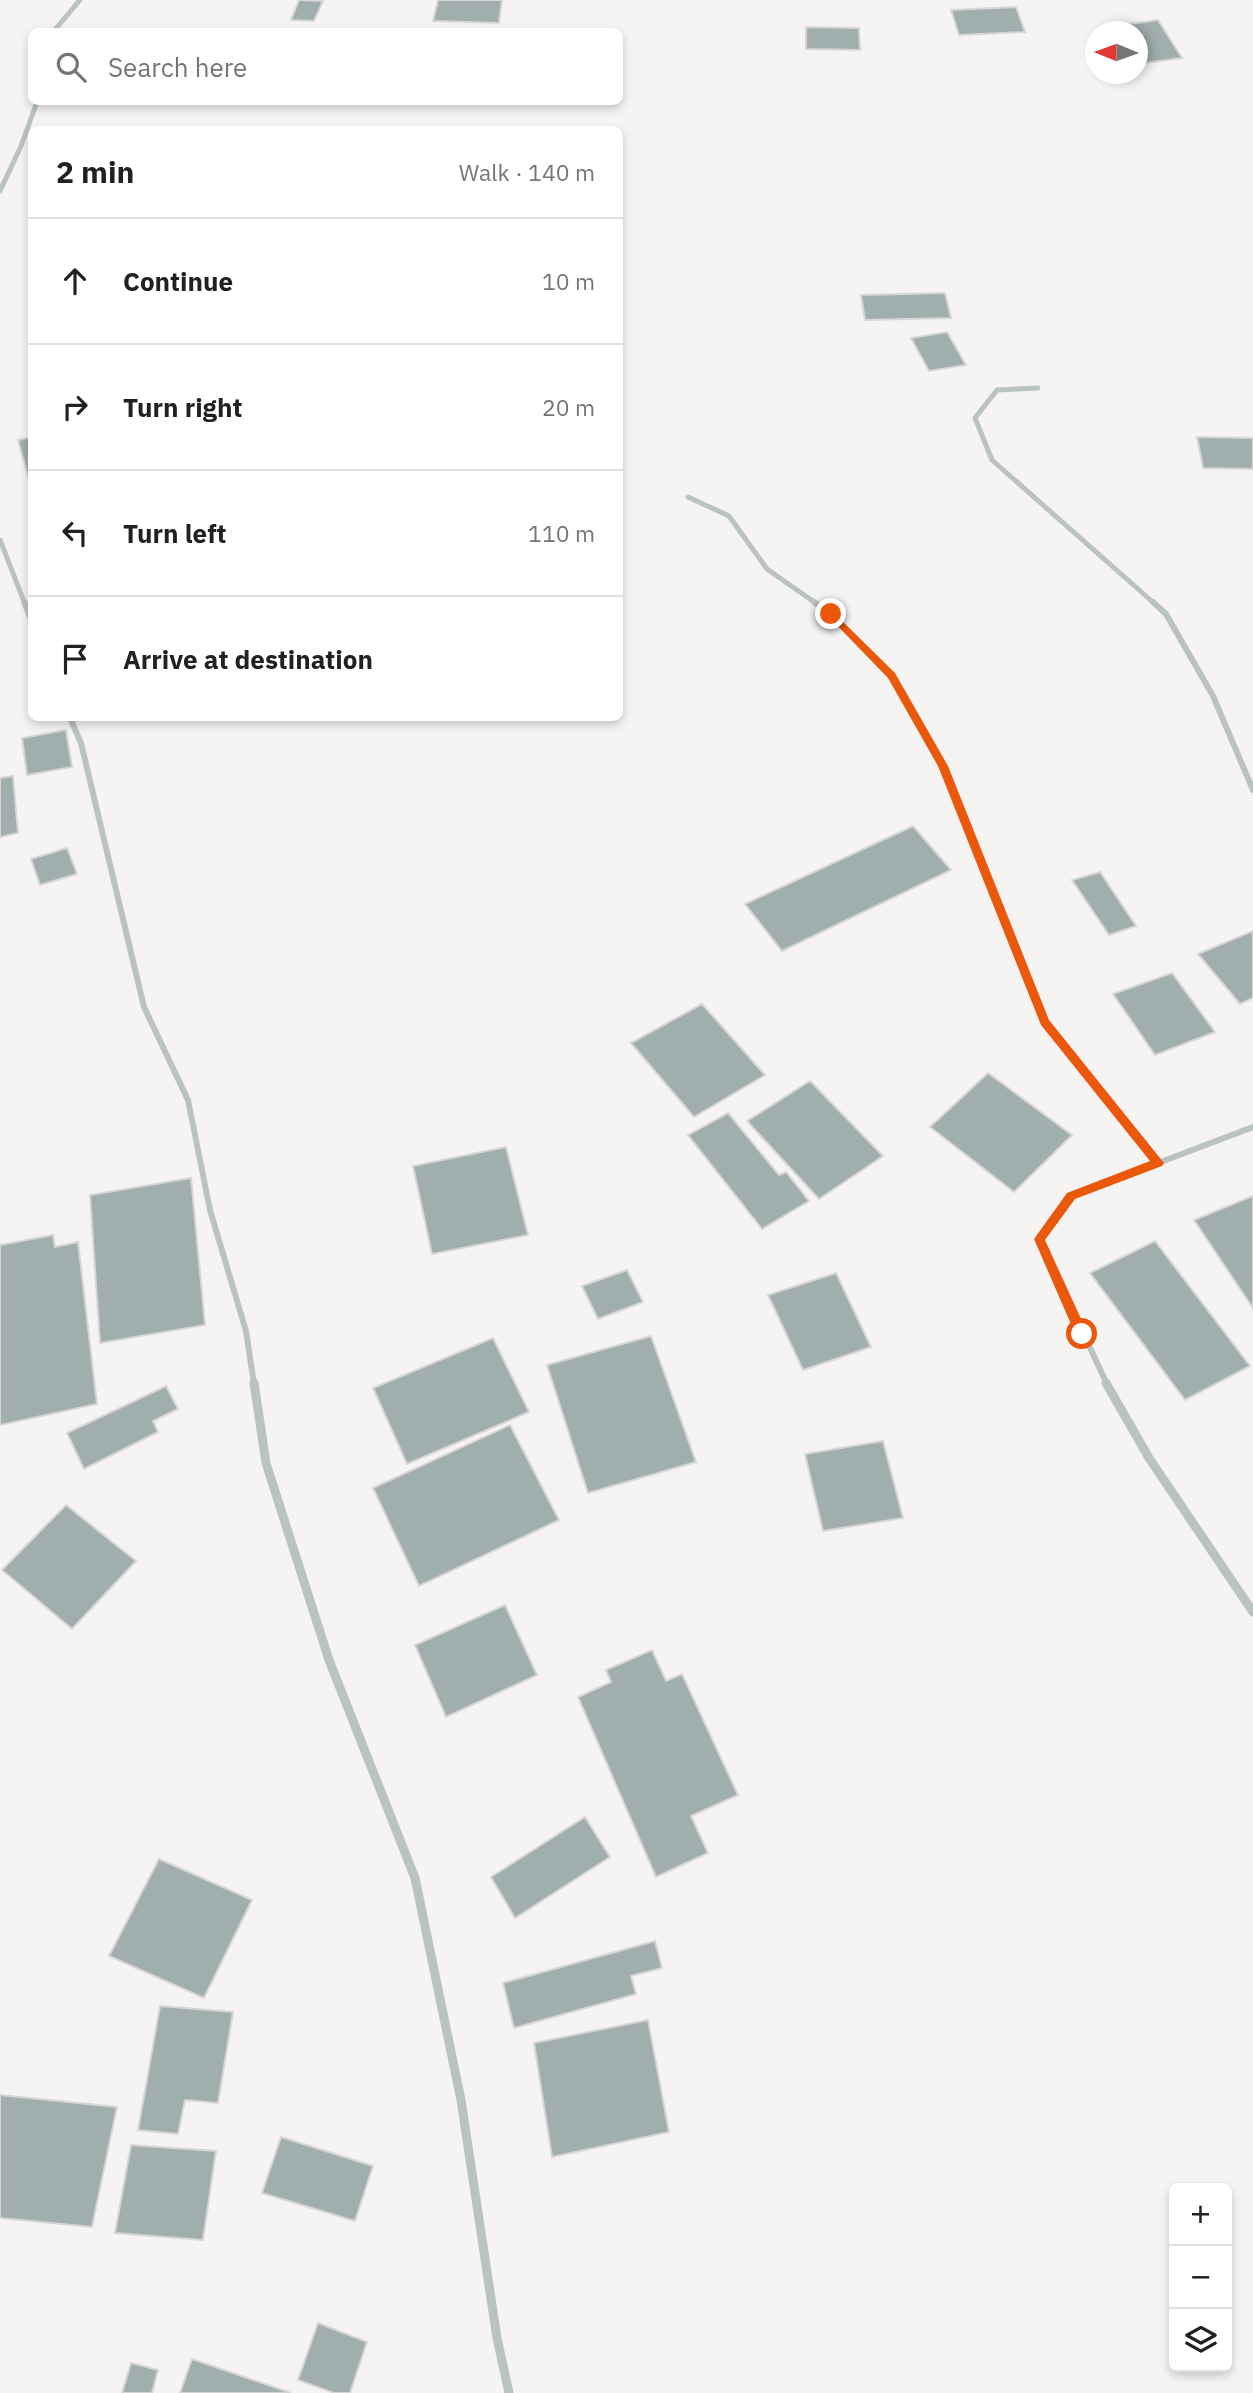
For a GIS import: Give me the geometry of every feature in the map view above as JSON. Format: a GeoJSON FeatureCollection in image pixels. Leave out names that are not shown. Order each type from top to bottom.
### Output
{"type":"FeatureCollection","features":[{"type":"Feature","properties":{"kind":"street"},"geometry":{"type":"LineString","coordinates":[[56,28],[80,0]]}},
{"type":"Feature","properties":{"kind":"street"},"geometry":{"type":"LineString","coordinates":[[28,126],[36,105]]}},
{"type":"Feature","properties":{"kind":"street"},"geometry":{"type":"LineString","coordinates":[[0,191],[28,127]]}},
{"type":"Feature","properties":{"kind":"street"},"geometry":{"type":"LineString","coordinates":[[1038,388],[997,390],[975,418],[992,460],[1166,614],[1213,696],[1253,790]]}},
{"type":"Feature","properties":{"kind":"street"},"geometry":{"type":"LineString","coordinates":[[688,498],[729,516],[767,569],[831,614],[892,676],[943,766],[1044,1022],[1158,1163]]}},
{"type":"Feature","properties":{"kind":"street"},"geometry":{"type":"LineString","coordinates":[[0,540],[28,612]]}},
{"type":"Feature","properties":{"kind":"street"},"geometry":{"type":"LineString","coordinates":[[71,721],[82,743],[144,1007],[188,1100],[210,1210],[246,1331],[266,1463],[329,1660],[415,1878],[461,2100],[497,2338],[509,2393]]}},
{"type":"Feature","properties":{"kind":"street"},"geometry":{"type":"LineString","coordinates":[[1253,1127],[1071,1196],[1039,1239],[1082,1334],[1135,1435],[1235,1580],[1253,1612]]}},
{"type":"Feature","properties":{"kind":"building"},"geometry":{"type":"Polygon","coordinates":[[[299,0],[323,1],[314,21],[291,20],[299,0]]]}},
{"type":"Feature","properties":{"kind":"building"},"geometry":{"type":"Polygon","coordinates":[[[438,0],[502,0],[499,23],[433,21],[438,0]]]}},
{"type":"Feature","properties":{"kind":"building"},"geometry":{"type":"Polygon","coordinates":[[[1016,7],[1025,32],[959,35],[951,10],[1016,7]]]}},
{"type":"Feature","properties":{"kind":"building"},"geometry":{"type":"Polygon","coordinates":[[[1158,20],[1182,58],[1148,63],[1148,21],[1158,20]]]}},
{"type":"Feature","properties":{"kind":"building"},"geometry":{"type":"Polygon","coordinates":[[[806,27],[859,28],[860,50],[806,49],[806,27]]]}},
{"type":"Feature","properties":{"kind":"building"},"geometry":{"type":"Polygon","coordinates":[[[945,293],[951,318],[865,320],[861,295],[945,293]]]}},
{"type":"Feature","properties":{"kind":"building"},"geometry":{"type":"Polygon","coordinates":[[[947,332],[966,365],[929,371],[911,338],[947,332]]]}},
{"type":"Feature","properties":{"kind":"building"},"geometry":{"type":"Polygon","coordinates":[[[1197,437],[1253,438],[1253,469],[1203,468],[1197,437]]]}},
{"type":"Feature","properties":{"kind":"building"},"geometry":{"type":"Polygon","coordinates":[[[28,438],[28,476],[18,440],[28,438]]]}},
{"type":"Feature","properties":{"kind":"building"},"geometry":{"type":"Polygon","coordinates":[[[66,730],[72,767],[27,775],[22,738],[66,730]]]}},
{"type":"Feature","properties":{"kind":"building"},"geometry":{"type":"Polygon","coordinates":[[[13,776],[18,833],[0,837],[0,778],[13,776]]]}},
{"type":"Feature","properties":{"kind":"building"},"geometry":{"type":"Polygon","coordinates":[[[913,826],[951,870],[782,951],[745,904],[913,826]]]}},
{"type":"Feature","properties":{"kind":"building"},"geometry":{"type":"Polygon","coordinates":[[[67,848],[77,874],[40,885],[31,859],[67,848]]]}},
{"type":"Feature","properties":{"kind":"building"},"geometry":{"type":"Polygon","coordinates":[[[1100,872],[1136,926],[1109,935],[1072,880],[1100,872]]]}},
{"type":"Feature","properties":{"kind":"building"},"geometry":{"type":"Polygon","coordinates":[[[1253,931],[1253,998],[1240,1004],[1198,954],[1253,931]]]}},
{"type":"Feature","properties":{"kind":"building"},"geometry":{"type":"Polygon","coordinates":[[[1172,973],[1215,1032],[1155,1055],[1113,994],[1172,973]]]}},
{"type":"Feature","properties":{"kind":"building"},"geometry":{"type":"Polygon","coordinates":[[[702,1004],[765,1075],[694,1117],[631,1043],[702,1004]]]}},
{"type":"Feature","properties":{"kind":"building"},"geometry":{"type":"Polygon","coordinates":[[[988,1073],[1072,1135],[1014,1192],[930,1127],[988,1073]]]}},
{"type":"Feature","properties":{"kind":"building"},"geometry":{"type":"Polygon","coordinates":[[[810,1081],[883,1156],[819,1199],[747,1121],[810,1081]]]}},
{"type":"Feature","properties":{"kind":"building"},"geometry":{"type":"Polygon","coordinates":[[[728,1113],[779,1175],[786,1172],[809,1201],[762,1229],[688,1135],[728,1113]]]}},
{"type":"Feature","properties":{"kind":"building"},"geometry":{"type":"Polygon","coordinates":[[[506,1147],[528,1235],[432,1254],[413,1166],[506,1147]]]}},
{"type":"Feature","properties":{"kind":"building"},"geometry":{"type":"Polygon","coordinates":[[[191,1178],[205,1325],[100,1343],[90,1195],[191,1178]]]}},
{"type":"Feature","properties":{"kind":"building"},"geometry":{"type":"Polygon","coordinates":[[[1253,1196],[1253,1308],[1194,1220],[1253,1196]]]}},
{"type":"Feature","properties":{"kind":"building"},"geometry":{"type":"Polygon","coordinates":[[[53,1235],[55,1247],[78,1242],[97,1404],[0,1425],[0,1245],[53,1235]]]}},
{"type":"Feature","properties":{"kind":"building"},"geometry":{"type":"Polygon","coordinates":[[[1155,1241],[1250,1366],[1185,1400],[1090,1273],[1155,1241]]]}},
{"type":"Feature","properties":{"kind":"building"},"geometry":{"type":"Polygon","coordinates":[[[627,1270],[643,1302],[598,1319],[582,1286],[627,1270]]]}},
{"type":"Feature","properties":{"kind":"building"},"geometry":{"type":"Polygon","coordinates":[[[836,1273],[871,1347],[803,1370],[768,1295],[836,1273]]]}},
{"type":"Feature","properties":{"kind":"building"},"geometry":{"type":"Polygon","coordinates":[[[651,1336],[696,1462],[588,1493],[547,1365],[651,1336]]]}},
{"type":"Feature","properties":{"kind":"building"},"geometry":{"type":"Polygon","coordinates":[[[493,1338],[529,1412],[407,1464],[373,1388],[493,1338]]]}},
{"type":"Feature","properties":{"kind":"building"},"geometry":{"type":"Polygon","coordinates":[[[166,1386],[178,1409],[153,1421],[158,1432],[84,1469],[67,1433],[166,1386]]]}},
{"type":"Feature","properties":{"kind":"building"},"geometry":{"type":"Polygon","coordinates":[[[510,1425],[559,1520],[419,1586],[373,1488],[510,1425]]]}},
{"type":"Feature","properties":{"kind":"building"},"geometry":{"type":"Polygon","coordinates":[[[883,1441],[903,1518],[823,1531],[805,1454],[883,1441]]]}},
{"type":"Feature","properties":{"kind":"building"},"geometry":{"type":"Polygon","coordinates":[[[66,1505],[136,1561],[72,1629],[2,1570],[66,1505]]]}},
{"type":"Feature","properties":{"kind":"building"},"geometry":{"type":"Polygon","coordinates":[[[505,1605],[537,1675],[446,1717],[415,1645],[505,1605]]]}},
{"type":"Feature","properties":{"kind":"building"},"geometry":{"type":"Polygon","coordinates":[[[652,1650],[666,1681],[682,1674],[738,1795],[691,1816],[708,1853],[656,1877],[578,1697],[611,1682],[606,1670],[652,1650]]]}},
{"type":"Feature","properties":{"kind":"building"},"geometry":{"type":"Polygon","coordinates":[[[585,1817],[610,1857],[515,1918],[491,1877],[585,1817]]]}},
{"type":"Feature","properties":{"kind":"building"},"geometry":{"type":"Polygon","coordinates":[[[159,1859],[252,1900],[204,1998],[109,1956],[159,1859]]]}},
{"type":"Feature","properties":{"kind":"building"},"geometry":{"type":"Polygon","coordinates":[[[655,1941],[662,1968],[631,1976],[636,1994],[514,2028],[503,1983],[655,1941]]]}},
{"type":"Feature","properties":{"kind":"building"},"geometry":{"type":"Polygon","coordinates":[[[160,2006],[233,2012],[218,2103],[185,2100],[178,2134],[138,2130],[160,2006]]]}},
{"type":"Feature","properties":{"kind":"building"},"geometry":{"type":"Polygon","coordinates":[[[648,2020],[669,2132],[552,2157],[534,2043],[648,2020]]]}},
{"type":"Feature","properties":{"kind":"building"},"geometry":{"type":"Polygon","coordinates":[[[0,2095],[117,2107],[92,2227],[0,2218],[0,2095]]]}},
{"type":"Feature","properties":{"kind":"building"},"geometry":{"type":"Polygon","coordinates":[[[281,2137],[373,2166],[355,2221],[262,2193],[281,2137]]]}},
{"type":"Feature","properties":{"kind":"building"},"geometry":{"type":"Polygon","coordinates":[[[131,2145],[216,2151],[203,2240],[115,2233],[131,2145]]]}},
{"type":"Feature","properties":{"kind":"building"},"geometry":{"type":"Polygon","coordinates":[[[318,2323],[367,2342],[350,2393],[334,2393],[298,2380],[318,2323]]]}},
{"type":"Feature","properties":{"kind":"building"},"geometry":{"type":"Polygon","coordinates":[[[192,2359],[291,2393],[180,2393],[192,2359]]]}},
{"type":"Feature","properties":{"kind":"building"},"geometry":{"type":"Polygon","coordinates":[[[131,2363],[158,2370],[152,2393],[122,2393],[131,2363]]]}},
{"type":"Feature","properties":{"kind":"route"},"geometry":{"type":"LineString","coordinates":[[831,614],[892,676],[943,766],[1044,1022],[1158,1163],[1071,1196],[1039,1239],[1082,1334]]}}]}
